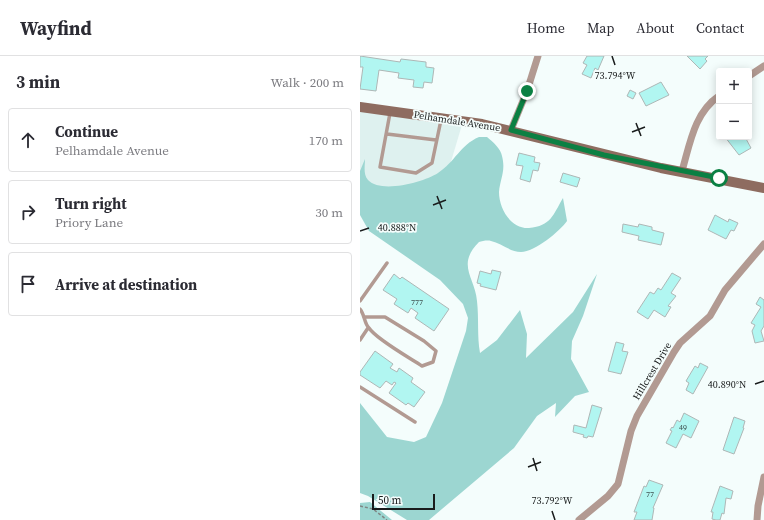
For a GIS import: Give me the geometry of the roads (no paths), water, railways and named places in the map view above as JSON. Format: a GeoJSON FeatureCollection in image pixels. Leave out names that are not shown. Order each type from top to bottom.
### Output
{"type":"FeatureCollection","features":[{"type":"Feature","properties":{"kind":"street"},"geometry":{"type":"LineString","coordinates":[[511,130],[527,91],[538,56]]}},
{"type":"Feature","properties":{"kind":"street"},"geometry":{"type":"LineString","coordinates":[[752,74],[764,66]]}},
{"type":"Feature","properties":{"kind":"street"},"geometry":{"type":"LineString","coordinates":[[682,171],[694,128],[701,114],[711,101],[716,98]]}},
{"type":"Feature","properties":{"kind":"street","name":"Pelhamdale Avenue"},"geometry":{"type":"LineString","coordinates":[[360,107],[442,117],[482,124],[511,130],[604,155],[764,188]]}},
{"type":"Feature","properties":{"kind":"street","name":"Hillcrest Drive"},"geometry":{"type":"LineString","coordinates":[[579,520],[608,496],[618,484],[631,431],[637,416],[680,343],[710,316],[725,290],[764,244]]}},
{"type":"Feature","properties":{"kind":"street"},"geometry":{"type":"LineString","coordinates":[[757,520],[758,506],[764,477]]}},
{"type":"Feature","properties":{"kind":"lane"},"geometry":{"type":"LineString","coordinates":[[390,111],[380,166],[416,173],[432,163],[442,117]]}},
{"type":"Feature","properties":{"kind":"lane"},"geometry":{"type":"LineString","coordinates":[[387,134],[436,140]]}},
{"type":"Feature","properties":{"kind":"lane"},"geometry":{"type":"LineString","coordinates":[[360,301],[387,263]]}},
{"type":"Feature","properties":{"kind":"lane"},"geometry":{"type":"LineString","coordinates":[[360,309],[365,317],[368,328],[388,344],[422,366],[434,362],[436,352],[424,341],[385,317],[365,317]]}},
{"type":"Feature","properties":{"kind":"lane"},"geometry":{"type":"LineString","coordinates":[[360,340],[368,328]]}},
{"type":"Feature","properties":{"kind":"lane"},"geometry":{"type":"LineString","coordinates":[[360,387],[414,422]]}}]}
